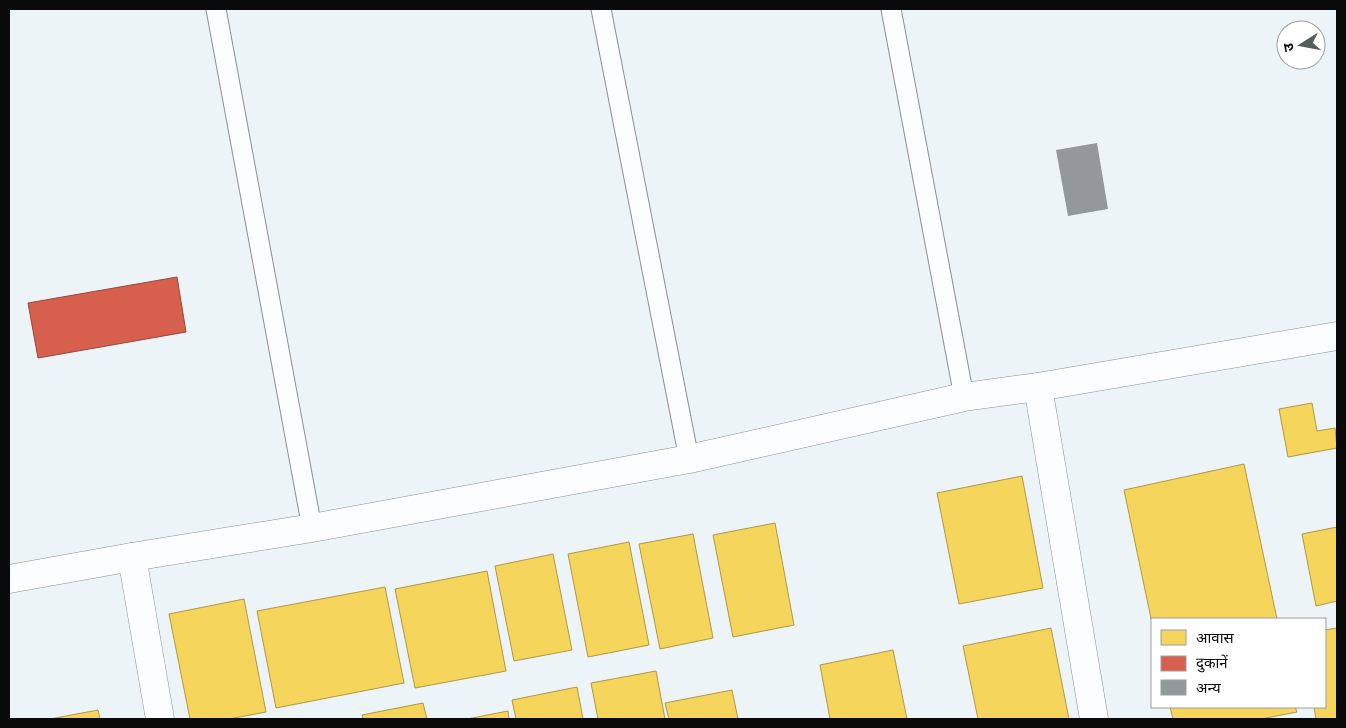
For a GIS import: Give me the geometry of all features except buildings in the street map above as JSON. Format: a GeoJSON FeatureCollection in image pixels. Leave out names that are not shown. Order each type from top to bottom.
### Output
{"type":"FeatureCollection","features":[{"type":"Feature","properties":{"kind":"street"},"geometry":{"type":"LineString","coordinates":[[9,579],[312,528],[689,459],[964,397],[1038,387],[1337,336]]}},
{"type":"Feature","properties":{"kind":"street"},"geometry":{"type":"LineString","coordinates":[[1038,387],[1094,719]]}},
{"type":"Feature","properties":{"kind":"street"},"geometry":{"type":"LineString","coordinates":[[132,557],[160,719]]}},
{"type":"Feature","properties":{"kind":"lane"},"geometry":{"type":"LineString","coordinates":[[216,9],[312,528]]}},
{"type":"Feature","properties":{"kind":"lane"},"geometry":{"type":"LineString","coordinates":[[601,9],[689,459]]}},
{"type":"Feature","properties":{"kind":"lane"},"geometry":{"type":"LineString","coordinates":[[891,9],[964,397]]}}]}
